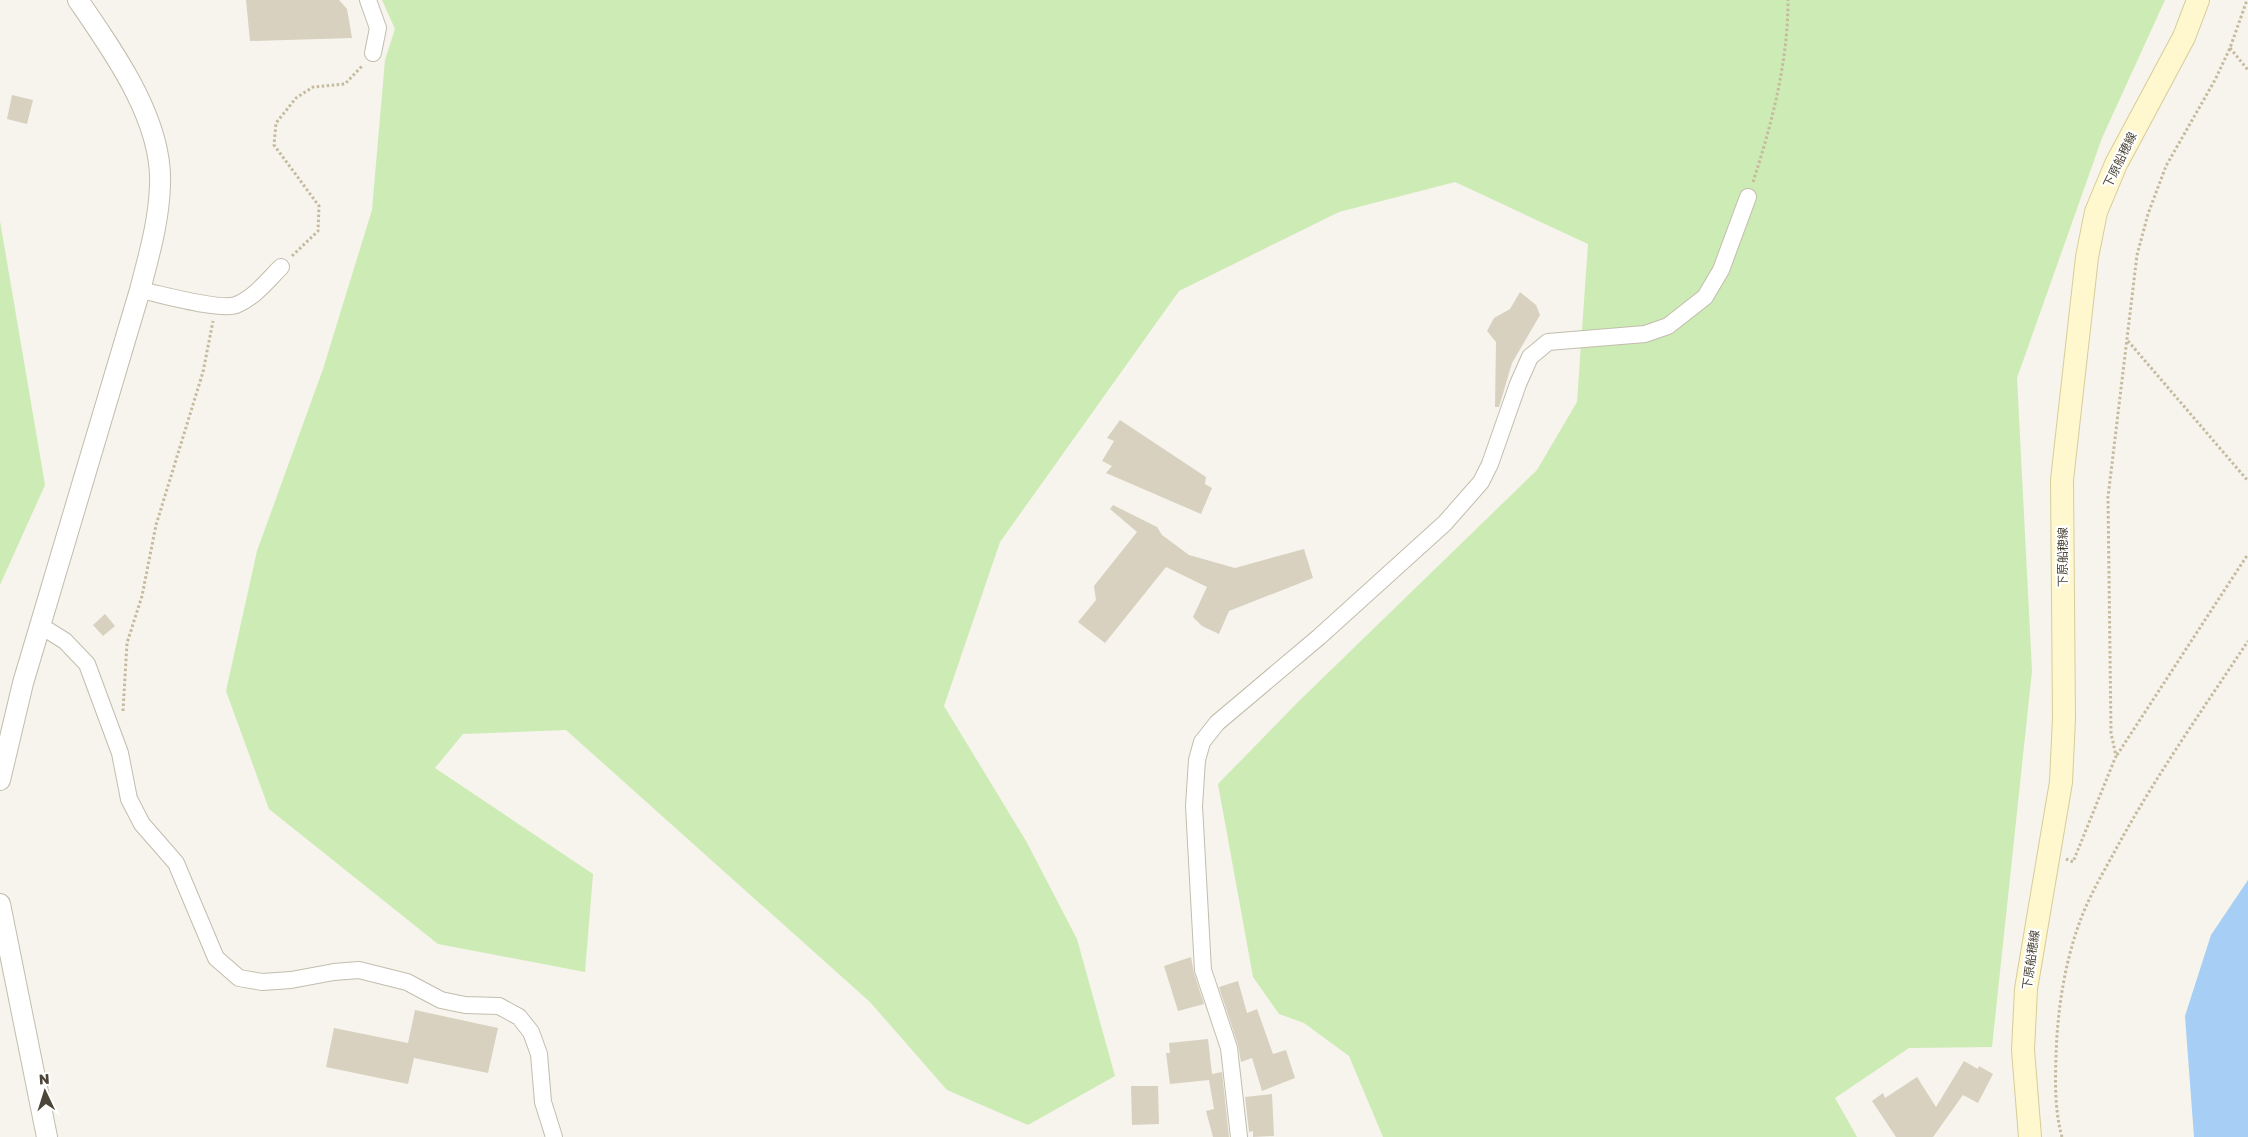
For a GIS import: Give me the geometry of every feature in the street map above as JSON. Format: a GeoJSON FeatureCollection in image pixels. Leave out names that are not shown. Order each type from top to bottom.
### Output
{"type":"FeatureCollection","features":[{"type":"Feature","properties":{"kind":"main road","name":"下原船穂線"},"geometry":{"type":"LineString","coordinates":[[2030,1137],[2023,1050],[2026,989],[2061,782],[2063,736],[2062,480],[2087,258],[2096,212],[2116,164],[2184,37],[2198,0]]}},
{"type":"Feature","properties":{"kind":"street"},"geometry":{"type":"LineString","coordinates":[[0,780],[23,683],[140,290],[156,225],[161,183],[156,152],[147,117],[132,81],[78,0]]}},
{"type":"Feature","properties":{"kind":"street"},"geometry":{"type":"LineString","coordinates":[[368,0],[378,28],[373,53]]}},
{"type":"Feature","properties":{"kind":"street"},"geometry":{"type":"LineString","coordinates":[[1239,1137],[1229,1048],[1203,970],[1194,806],[1197,760],[1202,742],[1217,723],[1320,637],[1446,523],[1480,482],[1490,464],[1518,384],[1530,357],[1548,342],[1645,334],[1668,326],[1705,297],[1721,270],[1748,197]]}},
{"type":"Feature","properties":{"kind":"street"},"geometry":{"type":"LineString","coordinates":[[140,290],[216,306],[236,305],[253,294],[281,267]]}},
{"type":"Feature","properties":{"kind":"street"},"geometry":{"type":"LineString","coordinates":[[41,626],[65,641],[88,664],[120,753],[129,799],[142,824],[176,863],[216,958],[239,978],[262,982],[291,980],[334,972],[359,970],[407,982],[441,1000],[465,1006],[499,1006],[519,1017],[531,1032],[539,1054],[543,1102],[554,1137]]}},
{"type":"Feature","properties":{"kind":"street"},"geometry":{"type":"LineString","coordinates":[[0,904],[47,1137]]}},
{"type":"Feature","properties":{"kind":"path"},"geometry":{"type":"LineString","coordinates":[[1748,197],[1773,120],[1788,22],[1788,0]]}},
{"type":"Feature","properties":{"kind":"path"},"geometry":{"type":"LineString","coordinates":[[2116,756],[2111,733],[2108,497],[2137,255],[2148,214],[2166,166],[2215,80],[2230,48],[2247,0]]}},
{"type":"Feature","properties":{"kind":"path"},"geometry":{"type":"LineString","coordinates":[[2230,48],[2248,70]]}},
{"type":"Feature","properties":{"kind":"path"},"geometry":{"type":"LineString","coordinates":[[281,267],[318,231],[319,206],[274,145],[276,123],[296,98],[313,88],[345,84],[373,53]]}},
{"type":"Feature","properties":{"kind":"path"},"geometry":{"type":"LineString","coordinates":[[123,717],[127,644],[142,596],[156,525],[203,372],[216,306]]}},
{"type":"Feature","properties":{"kind":"path"},"geometry":{"type":"LineString","coordinates":[[2128,340],[2248,481]]}},
{"type":"Feature","properties":{"kind":"path"},"geometry":{"type":"LineString","coordinates":[[2049,853],[2073,862],[2116,756],[2248,554]]}},
{"type":"Feature","properties":{"kind":"path"},"geometry":{"type":"LineString","coordinates":[[2062,1137],[2058,1122],[2056,1076],[2057,1027],[2065,977],[2079,924],[2098,881],[2126,831],[2165,766],[2248,641]]}},
{"type":"Feature","properties":{"kind":"green space"},"geometry":{"type":"Polygon","coordinates":[[[382,0],[2165,0],[2102,138],[2017,378],[2032,671],[1992,1047],[1909,1048],[1835,1098],[1857,1137],[1383,1137],[1349,1056],[1304,1023],[1279,1014],[1253,977],[1218,784],[1297,703],[1537,470],[1577,402],[1588,244],[1455,182],[1339,212],[1179,291],[1000,542],[944,706],[1026,841],[1077,939],[1115,1076],[1028,1125],[947,1090],[870,1002],[566,730],[463,734],[435,768],[593,874],[585,972],[438,944],[269,809],[226,691],[257,551],[323,369],[372,210],[385,60],[395,29],[382,0]]]}},
{"type":"Feature","properties":{"kind":"green space"},"geometry":{"type":"Polygon","coordinates":[[[0,221],[45,485],[0,585],[0,221]]]}},
{"type":"Feature","properties":{"kind":"water"},"geometry":{"type":"Polygon","coordinates":[[[2248,880],[2248,1137],[2194,1137],[2185,1016],[2211,935],[2248,880]]]}},
{"type":"Feature","properties":{"kind":"building"},"geometry":{"type":"Polygon","coordinates":[[[246,0],[339,0],[347,9],[352,38],[250,41],[246,0]]]}},
{"type":"Feature","properties":{"kind":"building"},"geometry":{"type":"Polygon","coordinates":[[[12,95],[33,100],[27,124],[7,119],[12,95]]]}},
{"type":"Feature","properties":{"kind":"building"},"geometry":{"type":"Polygon","coordinates":[[[1520,292],[1536,305],[1540,315],[1512,363],[1499,407],[1495,407],[1496,342],[1487,331],[1494,318],[1510,309],[1520,292]]]}},
{"type":"Feature","properties":{"kind":"building"},"geometry":{"type":"Polygon","coordinates":[[[1120,420],[1206,477],[1205,484],[1212,488],[1201,514],[1106,473],[1112,466],[1102,461],[1114,441],[1107,438],[1120,420]]]}},
{"type":"Feature","properties":{"kind":"building"},"geometry":{"type":"Polygon","coordinates":[[[1113,505],[1157,527],[1162,535],[1189,555],[1235,568],[1304,549],[1313,578],[1229,611],[1219,634],[1202,626],[1193,617],[1207,587],[1166,567],[1105,643],[1078,622],[1096,600],[1094,586],[1137,532],[1110,509],[1113,505]]]}},
{"type":"Feature","properties":{"kind":"building"},"geometry":{"type":"Polygon","coordinates":[[[105,614],[115,626],[103,636],[93,625],[105,614]]]}},
{"type":"Feature","properties":{"kind":"building"},"geometry":{"type":"Polygon","coordinates":[[[1191,957],[1204,1004],[1178,1011],[1164,966],[1191,957]]]}},
{"type":"Feature","properties":{"kind":"building"},"geometry":{"type":"Polygon","coordinates":[[[1238,981],[1247,1013],[1257,1009],[1273,1054],[1286,1050],[1295,1078],[1262,1091],[1252,1058],[1241,1062],[1238,1045],[1219,987],[1238,981]]]}},
{"type":"Feature","properties":{"kind":"building"},"geometry":{"type":"Polygon","coordinates":[[[415,1010],[498,1028],[488,1073],[414,1058],[408,1084],[326,1067],[334,1028],[408,1043],[415,1010]]]}},
{"type":"Feature","properties":{"kind":"building"},"geometry":{"type":"Polygon","coordinates":[[[1208,1039],[1212,1074],[1222,1072],[1229,1137],[1213,1137],[1206,1111],[1214,1109],[1209,1080],[1170,1084],[1166,1053],[1170,1053],[1169,1043],[1208,1039]]]}},
{"type":"Feature","properties":{"kind":"building"},"geometry":{"type":"Polygon","coordinates":[[[1964,1061],[1978,1069],[1979,1066],[1993,1074],[1978,1103],[1963,1095],[1933,1137],[1896,1137],[1872,1101],[1883,1093],[1885,1098],[1917,1077],[1936,1107],[1964,1061]]]}},
{"type":"Feature","properties":{"kind":"building"},"geometry":{"type":"Polygon","coordinates":[[[1131,1086],[1158,1086],[1159,1124],[1132,1125],[1131,1086]]]}},
{"type":"Feature","properties":{"kind":"building"},"geometry":{"type":"Polygon","coordinates":[[[1272,1094],[1274,1136],[1253,1137],[1253,1131],[1249,1132],[1245,1097],[1272,1094]]]}}]}
